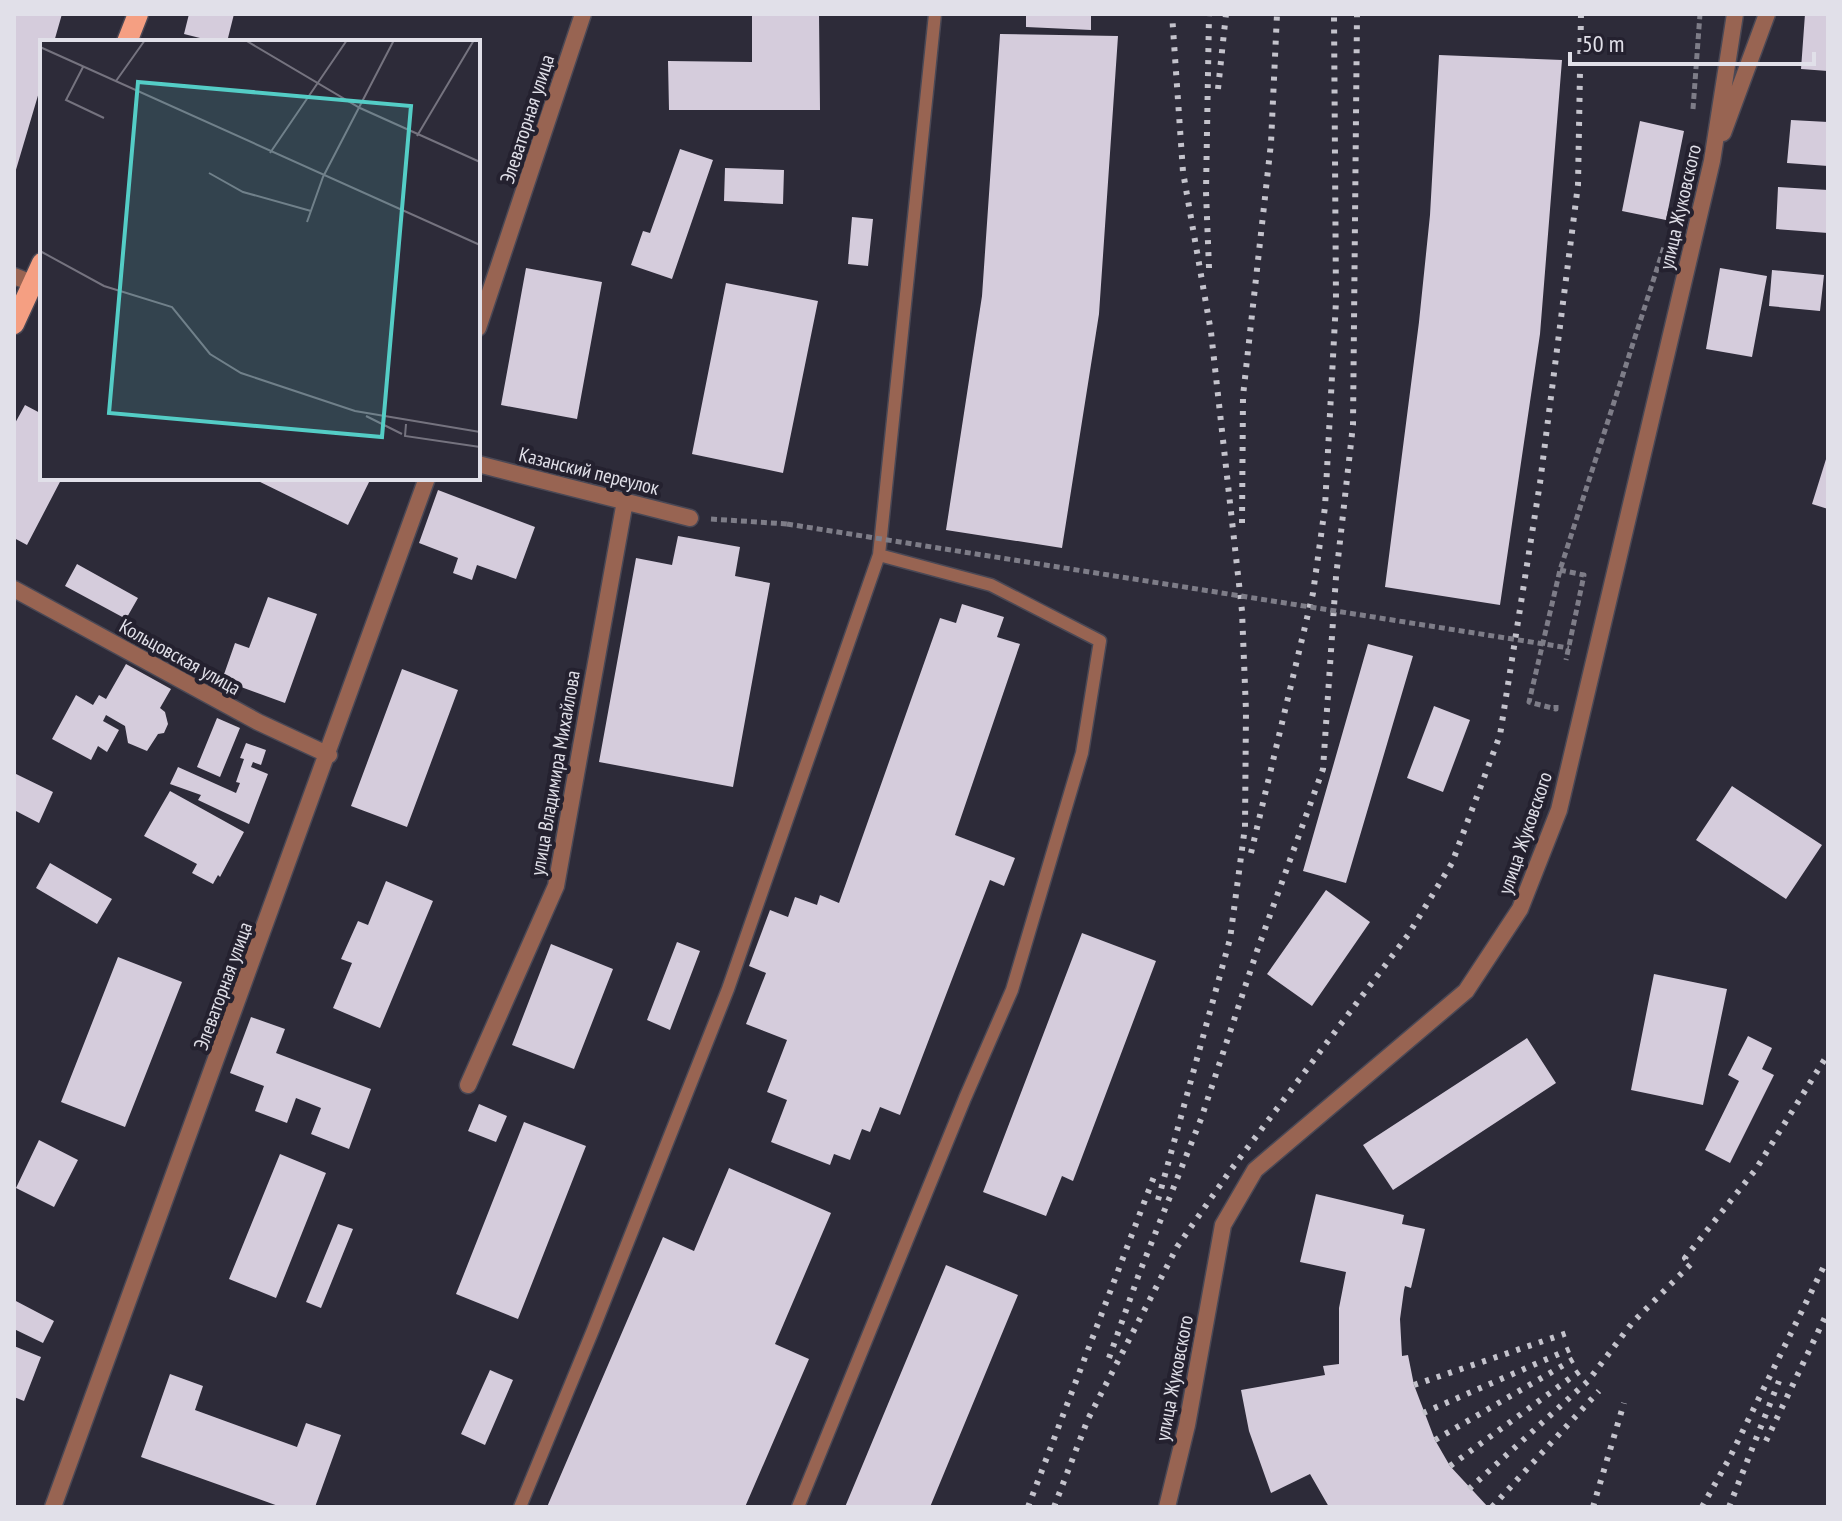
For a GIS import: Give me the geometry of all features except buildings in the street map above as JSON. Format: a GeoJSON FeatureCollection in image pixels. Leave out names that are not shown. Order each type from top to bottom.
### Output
{"type":"FeatureCollection","features":[{"type":"Feature","properties":{"kind":"main road"},"geometry":{"type":"LineString","coordinates":[[128,40],[138,14]]}},
{"type":"Feature","properties":{"kind":"main road"},"geometry":{"type":"LineString","coordinates":[[14,324],[38,286]]}},
{"type":"Feature","properties":{"kind":"street","name":"Элеваторная улица"},"geometry":{"type":"LineString","coordinates":[[480,322],[583,14]]}},
{"type":"Feature","properties":{"kind":"street","name":"улица Жуковского"},"geometry":{"type":"LineString","coordinates":[[1167,1507],[1187,1425],[1223,1225],[1255,1170],[1466,991],[1520,909],[1559,810],[1712,161],[1735,14]]}},
{"type":"Feature","properties":{"kind":"street"},"geometry":{"type":"LineString","coordinates":[[1712,161],[1767,14]]}},
{"type":"Feature","properties":{"kind":"street"},"geometry":{"type":"LineString","coordinates":[[14,276],[38,286]]}},
{"type":"Feature","properties":{"kind":"street","name":"Казанский переулок"},"geometry":{"type":"LineString","coordinates":[[480,465],[690,518]]}},
{"type":"Feature","properties":{"kind":"street","name":"Элеваторная улица"},"geometry":{"type":"LineString","coordinates":[[53,1507],[329,755],[426,480]]}},
{"type":"Feature","properties":{"kind":"street","name":"улица Владимира Михайлова"},"geometry":{"type":"LineString","coordinates":[[468,1085],[556,886],[625,501]]}},
{"type":"Feature","properties":{"kind":"street","name":"Кольцовская улица"},"geometry":{"type":"LineString","coordinates":[[14,589],[258,722],[329,755]]}},
{"type":"Feature","properties":{"kind":"lane"},"geometry":{"type":"LineString","coordinates":[[520,1507],[728,989],[879,555],[935,14]]}},
{"type":"Feature","properties":{"kind":"lane"},"geometry":{"type":"LineString","coordinates":[[798,1507],[947,1140],[1012,990],[1082,753],[1100,641],[991,585],[879,555]]}},
{"type":"Feature","properties":{"kind":"path"},"geometry":{"type":"LineString","coordinates":[[1692,116],[1700,14]]}},
{"type":"Feature","properties":{"kind":"path"},"geometry":{"type":"LineString","coordinates":[[1559,694],[1556,709],[1529,702],[1560,570],[1669,229]]}},
{"type":"Feature","properties":{"kind":"path"},"geometry":{"type":"LineString","coordinates":[[690,518],[787,524],[1569,648]]}},
{"type":"Feature","properties":{"kind":"path"},"geometry":{"type":"LineString","coordinates":[[1560,570],[1584,575],[1565,663]]}},
{"type":"Feature","properties":{"kind":"railway"},"geometry":{"type":"LineString","coordinates":[[1158,1200],[1230,939],[1245,827],[1246,711],[1242,611],[1211,332],[1183,172],[1172,14]]}},
{"type":"Feature","properties":{"kind":"railway"},"geometry":{"type":"LineString","coordinates":[[1209,14],[1206,192],[1209,268]]}},
{"type":"Feature","properties":{"kind":"railway"},"geometry":{"type":"LineString","coordinates":[[1218,89],[1226,14]]}},
{"type":"Feature","properties":{"kind":"railway"},"geometry":{"type":"LineString","coordinates":[[1242,523],[1243,396],[1271,143],[1277,14]]}},
{"type":"Feature","properties":{"kind":"railway"},"geometry":{"type":"LineString","coordinates":[[1251,853],[1313,593],[1325,507],[1336,301],[1334,14]]}},
{"type":"Feature","properties":{"kind":"railway"},"geometry":{"type":"LineString","coordinates":[[1109,1358],[1201,1119],[1257,951],[1323,769],[1336,577],[1353,425],[1357,14]]}},
{"type":"Feature","properties":{"kind":"railway"},"geometry":{"type":"LineString","coordinates":[[1054,1507],[1088,1419],[1177,1247],[1230,1171],[1408,935],[1452,863],[1500,735],[1540,483],[1578,185],[1581,14]]}},
{"type":"Feature","properties":{"kind":"railway"},"geometry":{"type":"LineString","coordinates":[[1469,1489],[1588,1381],[1632,1323],[1691,1264],[1685,1258],[1756,1169],[1828,1054]]}},
{"type":"Feature","properties":{"kind":"railway"},"geometry":{"type":"LineString","coordinates":[[1028,1507],[1155,1174]]}},
{"type":"Feature","properties":{"kind":"railway"},"geometry":{"type":"LineString","coordinates":[[1702,1507],[1729,1459],[1826,1262]]}},
{"type":"Feature","properties":{"kind":"railway"},"geometry":{"type":"LineString","coordinates":[[1766,1441],[1828,1311]]}},
{"type":"Feature","properties":{"kind":"railway"},"geometry":{"type":"LineString","coordinates":[[1414,1385],[1567,1333]]}},
{"type":"Feature","properties":{"kind":"railway"},"geometry":{"type":"LineString","coordinates":[[1423,1413],[1570,1349]]}},
{"type":"Feature","properties":{"kind":"railway"},"geometry":{"type":"LineString","coordinates":[[1435,1440],[1574,1359]]}},
{"type":"Feature","properties":{"kind":"railway"},"geometry":{"type":"LineString","coordinates":[[1450,1466],[1580,1371]]}},
{"type":"Feature","properties":{"kind":"railway"},"geometry":{"type":"LineString","coordinates":[[1729,1507],[1779,1381]]}},
{"type":"Feature","properties":{"kind":"railway"},"geometry":{"type":"LineString","coordinates":[[1492,1507],[1599,1391]]}},
{"type":"Feature","properties":{"kind":"railway"},"geometry":{"type":"LineString","coordinates":[[1593,1507],[1624,1403]]}}]}
